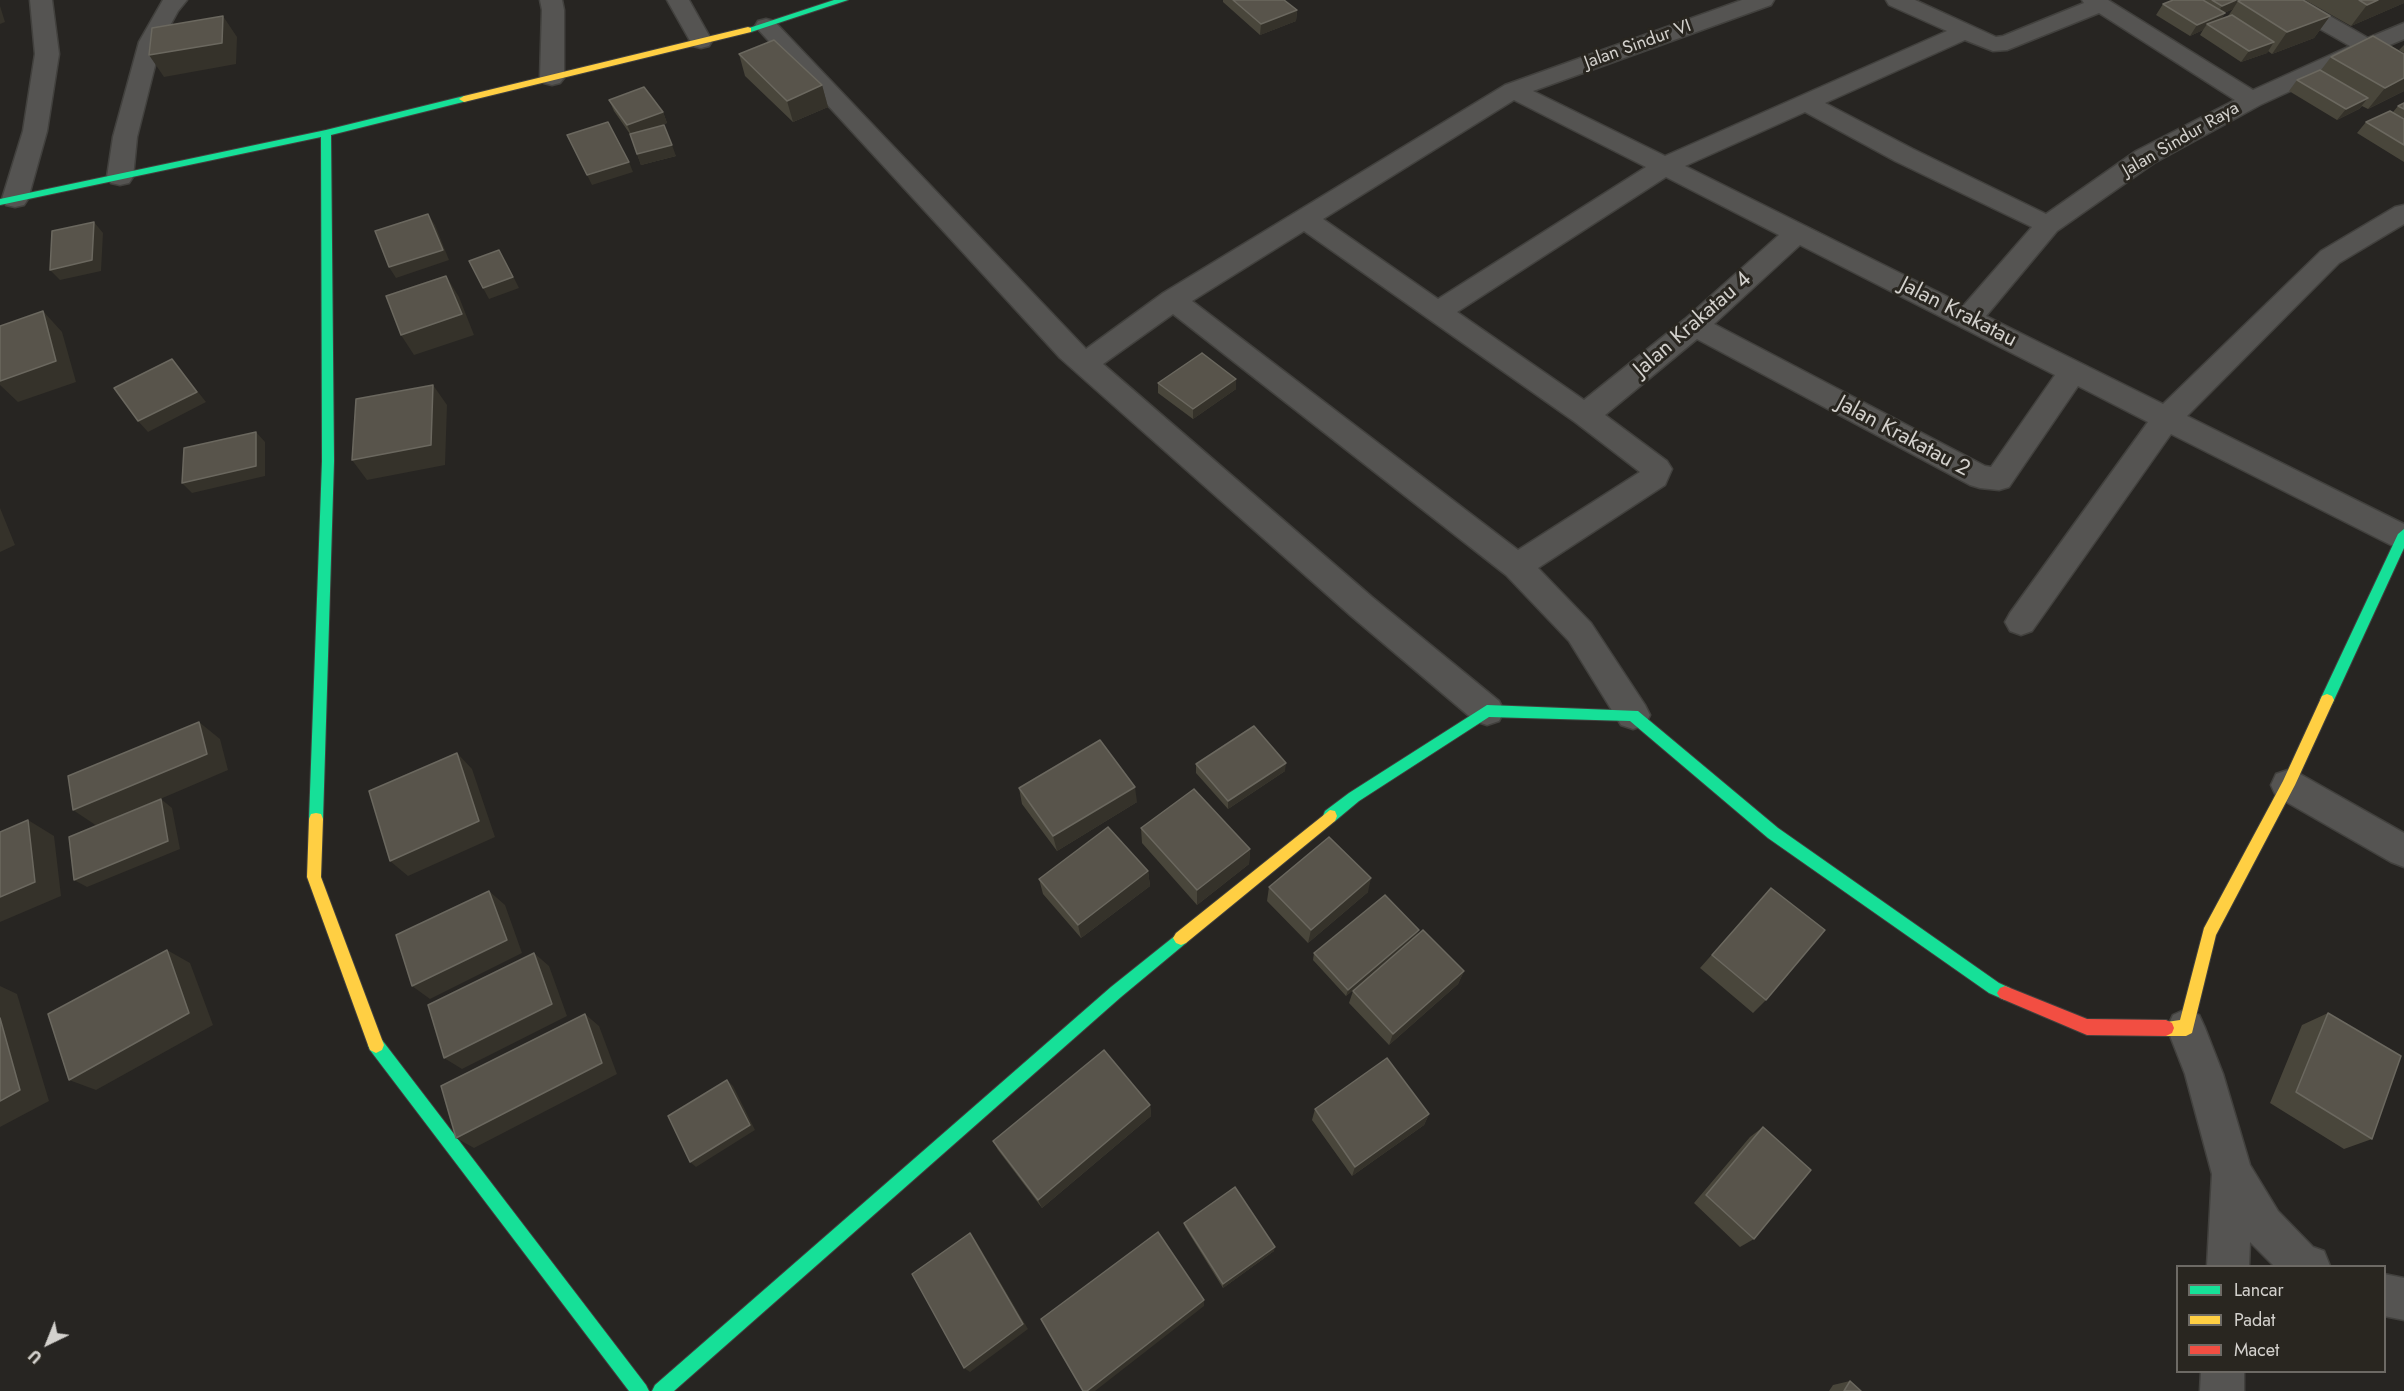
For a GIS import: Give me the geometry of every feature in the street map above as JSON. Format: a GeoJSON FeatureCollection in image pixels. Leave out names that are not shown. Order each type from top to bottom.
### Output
{"type":"FeatureCollection","features":[{"type":"Feature","properties":{"kind":"street"},"geometry":{"type":"LineString","coordinates":[[8,201],[35,131],[47,54],[41,0]]}},
{"type":"Feature","properties":{"kind":"street"},"geometry":{"type":"LineString","coordinates":[[120,177],[124,137],[150,42],[168,8],[176,0]]}},
{"type":"Feature","properties":{"kind":"street"},"geometry":{"type":"LineString","coordinates":[[551,0],[553,10],[552,78]]}},
{"type":"Feature","properties":{"kind":"street"},"geometry":{"type":"LineString","coordinates":[[678,0],[700,41]]}},
{"type":"Feature","properties":{"kind":"street"},"geometry":{"type":"LineString","coordinates":[[8,201],[326,133],[766,26],[843,0]]}},
{"type":"Feature","properties":{"kind":"street","name":"Jalan Sindur VI"},"geometry":{"type":"LineString","coordinates":[[1086,363],[1173,300],[1514,90],[1763,0]]}},
{"type":"Feature","properties":{"kind":"street"},"geometry":{"type":"LineString","coordinates":[[1897,0],[1993,44],[2007,43],[2096,2],[2252,100]]}},
{"type":"Feature","properties":{"kind":"street"},"geometry":{"type":"LineString","coordinates":[[2286,0],[2404,68]]}},
{"type":"Feature","properties":{"kind":"street"},"geometry":{"type":"LineString","coordinates":[[766,26],[1070,351],[1361,606],[1487,711]]}},
{"type":"Feature","properties":{"kind":"street","name":"Jalan Sindur Raya"},"geometry":{"type":"LineString","coordinates":[[1969,318],[2048,225],[2145,157],[2252,100],[2404,30]]}},
{"type":"Feature","properties":{"kind":"street"},"geometry":{"type":"LineString","coordinates":[[1437,312],[1665,166],[1966,31]]}},
{"type":"Feature","properties":{"kind":"street","name":"Jalan Krakatau"},"geometry":{"type":"LineString","coordinates":[[1514,90],[2403,536]]}},
{"type":"Feature","properties":{"kind":"street"},"geometry":{"type":"LineString","coordinates":[[1806,103],[1904,155],[2048,225]]}},
{"type":"Feature","properties":{"kind":"street"},"geometry":{"type":"LineString","coordinates":[[326,133],[328,461],[314,877],[375,1043],[640,1391]]}},
{"type":"Feature","properties":{"kind":"street"},"geometry":{"type":"LineString","coordinates":[[2020,622],[2166,419],[2330,257],[2404,213]]}},
{"type":"Feature","properties":{"kind":"street"},"geometry":{"type":"LineString","coordinates":[[1305,219],[1586,415],[1657,469],[1655,477],[1517,566]]}},
{"type":"Feature","properties":{"kind":"street","name":"Jalan Krakatau 4"},"geometry":{"type":"LineString","coordinates":[[1586,415],[1695,326],[1798,232]]}},
{"type":"Feature","properties":{"kind":"street"},"geometry":{"type":"LineString","coordinates":[[1173,300],[1517,566],[1580,632],[1633,715],[1773,833],[1994,988],[2087,1027],[2186,1028]]}},
{"type":"Feature","properties":{"kind":"street","name":"Jalan Krakatau 2"},"geometry":{"type":"LineString","coordinates":[[1695,326],[1980,477],[1999,479],[2073,371]]}},
{"type":"Feature","properties":{"kind":"street"},"geometry":{"type":"LineString","coordinates":[[2306,1265],[2300,1263],[2263,1226],[2232,1174],[2204,1074],[2186,1028],[2209,933],[2288,785],[2403,536]]}},
{"type":"Feature","properties":{"kind":"street"},"geometry":{"type":"LineString","coordinates":[[661,1391],[1116,992],[1354,797],[1487,711],[1633,715]]}},
{"type":"Feature","properties":{"kind":"street"},"geometry":{"type":"LineString","coordinates":[[2288,785],[2404,851]]}},
{"type":"Feature","properties":{"kind":"street"},"geometry":{"type":"LineString","coordinates":[[2228,1265],[2232,1174]]}},
{"type":"Feature","properties":{"kind":"street"},"geometry":{"type":"LineString","coordinates":[[2386,1295],[2404,1299]]}},
{"type":"Feature","properties":{"kind":"street"},"geometry":{"type":"LineString","coordinates":[[2222,1391],[2223,1373]]}},
{"type":"Feature","properties":{"kind":"building"},"geometry":{"type":"Polygon","coordinates":[[[1233,0],[1284,0],[1297,10],[1261,24],[1233,0]]]}},
{"type":"Feature","properties":{"kind":"building"},"geometry":{"type":"Polygon","coordinates":[[[2173,0],[2203,0],[2225,13],[2197,25],[2163,4],[2173,0]]]}},
{"type":"Feature","properties":{"kind":"building"},"geometry":{"type":"Polygon","coordinates":[[[2212,0],[2236,0],[2222,6],[2212,0]]]}},
{"type":"Feature","properties":{"kind":"building"},"geometry":{"type":"Polygon","coordinates":[[[2303,0],[2330,16],[2287,32],[2238,1],[2303,0]]]}},
{"type":"Feature","properties":{"kind":"building"},"geometry":{"type":"Polygon","coordinates":[[[2359,0],[2378,0],[2367,5],[2359,0]]]}},
{"type":"Feature","properties":{"kind":"building"},"geometry":{"type":"Polygon","coordinates":[[[2232,15],[2274,42],[2249,51],[2207,24],[2232,15]]]}},
{"type":"Feature","properties":{"kind":"building"},"geometry":{"type":"Polygon","coordinates":[[[223,16],[222,43],[149,55],[152,28],[223,16]]]}},
{"type":"Feature","properties":{"kind":"building"},"geometry":{"type":"Polygon","coordinates":[[[2373,36],[2404,54],[2404,78],[2385,88],[2331,57],[2373,36]]]}},
{"type":"Feature","properties":{"kind":"building"},"geometry":{"type":"Polygon","coordinates":[[[774,40],[822,85],[787,101],[739,54],[774,40]]]}},
{"type":"Feature","properties":{"kind":"building"},"geometry":{"type":"Polygon","coordinates":[[[2320,70],[2368,98],[2346,109],[2297,80],[2320,70]]]}},
{"type":"Feature","properties":{"kind":"building"},"geometry":{"type":"Polygon","coordinates":[[[644,87],[663,112],[627,125],[609,100],[644,87]]]}},
{"type":"Feature","properties":{"kind":"building"},"geometry":{"type":"Polygon","coordinates":[[[2390,111],[2404,119],[2404,145],[2366,122],[2390,111]]]}},
{"type":"Feature","properties":{"kind":"building"},"geometry":{"type":"Polygon","coordinates":[[[608,122],[629,162],[587,175],[567,135],[608,122]]]}},
{"type":"Feature","properties":{"kind":"building"},"geometry":{"type":"Polygon","coordinates":[[[664,125],[672,145],[637,154],[630,134],[664,125]]]}},
{"type":"Feature","properties":{"kind":"building"},"geometry":{"type":"Polygon","coordinates":[[[428,214],[443,250],[389,267],[375,231],[428,214]]]}},
{"type":"Feature","properties":{"kind":"building"},"geometry":{"type":"Polygon","coordinates":[[[94,222],[92,260],[50,270],[52,231],[94,222]]]}},
{"type":"Feature","properties":{"kind":"building"},"geometry":{"type":"Polygon","coordinates":[[[499,250],[513,277],[483,288],[469,261],[499,250]]]}},
{"type":"Feature","properties":{"kind":"building"},"geometry":{"type":"Polygon","coordinates":[[[446,276],[462,314],[401,335],[386,296],[446,276]]]}},
{"type":"Feature","properties":{"kind":"building"},"geometry":{"type":"Polygon","coordinates":[[[43,311],[56,361],[0,381],[0,326],[43,311]]]}},
{"type":"Feature","properties":{"kind":"building"},"geometry":{"type":"Polygon","coordinates":[[[1202,353],[1236,379],[1193,409],[1158,383],[1202,353]]]}},
{"type":"Feature","properties":{"kind":"building"},"geometry":{"type":"Polygon","coordinates":[[[172,359],[197,392],[138,421],[114,388],[172,359]]]}},
{"type":"Feature","properties":{"kind":"building"},"geometry":{"type":"Polygon","coordinates":[[[433,385],[431,445],[352,460],[356,399],[433,385]]]}},
{"type":"Feature","properties":{"kind":"building"},"geometry":{"type":"Polygon","coordinates":[[[256,432],[256,466],[182,483],[184,448],[256,432]]]}},
{"type":"Feature","properties":{"kind":"building"},"geometry":{"type":"Polygon","coordinates":[[[199,722],[207,754],[73,810],[68,776],[199,722]]]}},
{"type":"Feature","properties":{"kind":"building"},"geometry":{"type":"Polygon","coordinates":[[[1254,726],[1286,763],[1228,801],[1196,764],[1254,726]]]}},
{"type":"Feature","properties":{"kind":"building"},"geometry":{"type":"Polygon","coordinates":[[[1100,740],[1135,787],[1053,836],[1019,788],[1100,740]]]}},
{"type":"Feature","properties":{"kind":"building"},"geometry":{"type":"Polygon","coordinates":[[[457,753],[479,821],[390,861],[369,791],[457,753]]]}},
{"type":"Feature","properties":{"kind":"building"},"geometry":{"type":"Polygon","coordinates":[[[1194,789],[1250,849],[1197,890],[1141,828],[1194,789]]]}},
{"type":"Feature","properties":{"kind":"building"},"geometry":{"type":"Polygon","coordinates":[[[161,799],[168,841],[74,880],[69,837],[161,799]]]}},
{"type":"Feature","properties":{"kind":"building"},"geometry":{"type":"Polygon","coordinates":[[[28,820],[35,882],[0,897],[0,832],[28,820]]]}},
{"type":"Feature","properties":{"kind":"building"},"geometry":{"type":"Polygon","coordinates":[[[1108,827],[1148,871],[1078,925],[1039,879],[1108,827]]]}},
{"type":"Feature","properties":{"kind":"building"},"geometry":{"type":"Polygon","coordinates":[[[1329,837],[1371,878],[1311,930],[1269,887],[1329,837]]]}},
{"type":"Feature","properties":{"kind":"building"},"geometry":{"type":"Polygon","coordinates":[[[1771,888],[1825,930],[1766,1000],[1712,955],[1771,888]]]}},
{"type":"Feature","properties":{"kind":"building"},"geometry":{"type":"Polygon","coordinates":[[[489,891],[507,940],[412,986],[396,935],[489,891]]]}},
{"type":"Feature","properties":{"kind":"building"},"geometry":{"type":"Polygon","coordinates":[[[1385,895],[1419,930],[1348,990],[1314,953],[1385,895]]]}},
{"type":"Feature","properties":{"kind":"building"},"geometry":{"type":"Polygon","coordinates":[[[1423,930],[1464,971],[1393,1034],[1353,991],[1423,930]]]}},
{"type":"Feature","properties":{"kind":"building"},"geometry":{"type":"Polygon","coordinates":[[[167,950],[189,1013],[69,1080],[48,1014],[167,950]]]}},
{"type":"Feature","properties":{"kind":"building"},"geometry":{"type":"Polygon","coordinates":[[[534,953],[552,1004],[444,1058],[428,1005],[534,953]]]}},
{"type":"Feature","properties":{"kind":"building"},"geometry":{"type":"Polygon","coordinates":[[[2328,1013],[2401,1056],[2372,1139],[2296,1092],[2328,1013]]]}},
{"type":"Feature","properties":{"kind":"building"},"geometry":{"type":"Polygon","coordinates":[[[585,1014],[602,1063],[456,1138],[441,1086],[585,1014]]]}},
{"type":"Feature","properties":{"kind":"building"},"geometry":{"type":"Polygon","coordinates":[[[0,1018],[20,1090],[0,1101],[0,1018]]]}},
{"type":"Feature","properties":{"kind":"building"},"geometry":{"type":"Polygon","coordinates":[[[1104,1050],[1150,1105],[1038,1200],[993,1141],[1104,1050]]]}},
{"type":"Feature","properties":{"kind":"building"},"geometry":{"type":"Polygon","coordinates":[[[1387,1058],[1429,1114],[1355,1167],[1315,1109],[1387,1058]]]}},
{"type":"Feature","properties":{"kind":"building"},"geometry":{"type":"Polygon","coordinates":[[[727,1080],[750,1125],[690,1162],[668,1116],[727,1080]]]}},
{"type":"Feature","properties":{"kind":"building"},"geometry":{"type":"Polygon","coordinates":[[[1763,1127],[1811,1170],[1754,1239],[1706,1195],[1763,1127]]]}},
{"type":"Feature","properties":{"kind":"building"},"geometry":{"type":"Polygon","coordinates":[[[1235,1187],[1275,1247],[1223,1284],[1184,1223],[1235,1187]]]}},
{"type":"Feature","properties":{"kind":"building"},"geometry":{"type":"Polygon","coordinates":[[[1158,1232],[1204,1300],[1087,1391],[1083,1391],[1041,1319],[1158,1232]]]}},
{"type":"Feature","properties":{"kind":"building"},"geometry":{"type":"Polygon","coordinates":[[[970,1233],[1023,1324],[964,1368],[912,1274],[970,1233]]]}},
{"type":"Feature","properties":{"kind":"building"},"geometry":{"type":"Polygon","coordinates":[[[1850,1381],[1861,1391],[1844,1391],[1850,1381]]]}},
{"type":"Feature","properties":{"kind":"traffic: fast"},"geometry":{"type":"LineString","coordinates":[[748,30],[843,0]]}},
{"type":"Feature","properties":{"kind":"traffic: fast"},"geometry":{"type":"LineString","coordinates":[[0,202],[326,133],[464,99]]}},
{"type":"Feature","properties":{"kind":"traffic: fast"},"geometry":{"type":"LineString","coordinates":[[316,819],[328,461],[326,133]]}},
{"type":"Feature","properties":{"kind":"traffic: fast"},"geometry":{"type":"LineString","coordinates":[[2327,700],[2404,534]]}},
{"type":"Feature","properties":{"kind":"traffic: fast"},"geometry":{"type":"LineString","coordinates":[[1330,816],[1354,797],[1487,711],[1633,715],[1773,833],[1994,988],[2005,993]]}},
{"type":"Feature","properties":{"kind":"traffic: fast"},"geometry":{"type":"LineString","coordinates":[[661,1391],[1116,992],[1181,938]]}},
{"type":"Feature","properties":{"kind":"traffic: fast"},"geometry":{"type":"LineString","coordinates":[[376,1045],[640,1391]]}},
{"type":"Feature","properties":{"kind":"traffic: slow"},"geometry":{"type":"LineString","coordinates":[[464,99],[748,30]]}},
{"type":"Feature","properties":{"kind":"traffic: slow"},"geometry":{"type":"LineString","coordinates":[[2166,1028],[2186,1028],[2209,933],[2288,785],[2327,700]]}},
{"type":"Feature","properties":{"kind":"traffic: slow"},"geometry":{"type":"LineString","coordinates":[[1181,938],[1330,816]]}},
{"type":"Feature","properties":{"kind":"traffic: slow"},"geometry":{"type":"LineString","coordinates":[[316,819],[314,877],[376,1045]]}},
{"type":"Feature","properties":{"kind":"traffic: jam"},"geometry":{"type":"LineString","coordinates":[[2005,993],[2087,1027],[2166,1028]]}}]}
